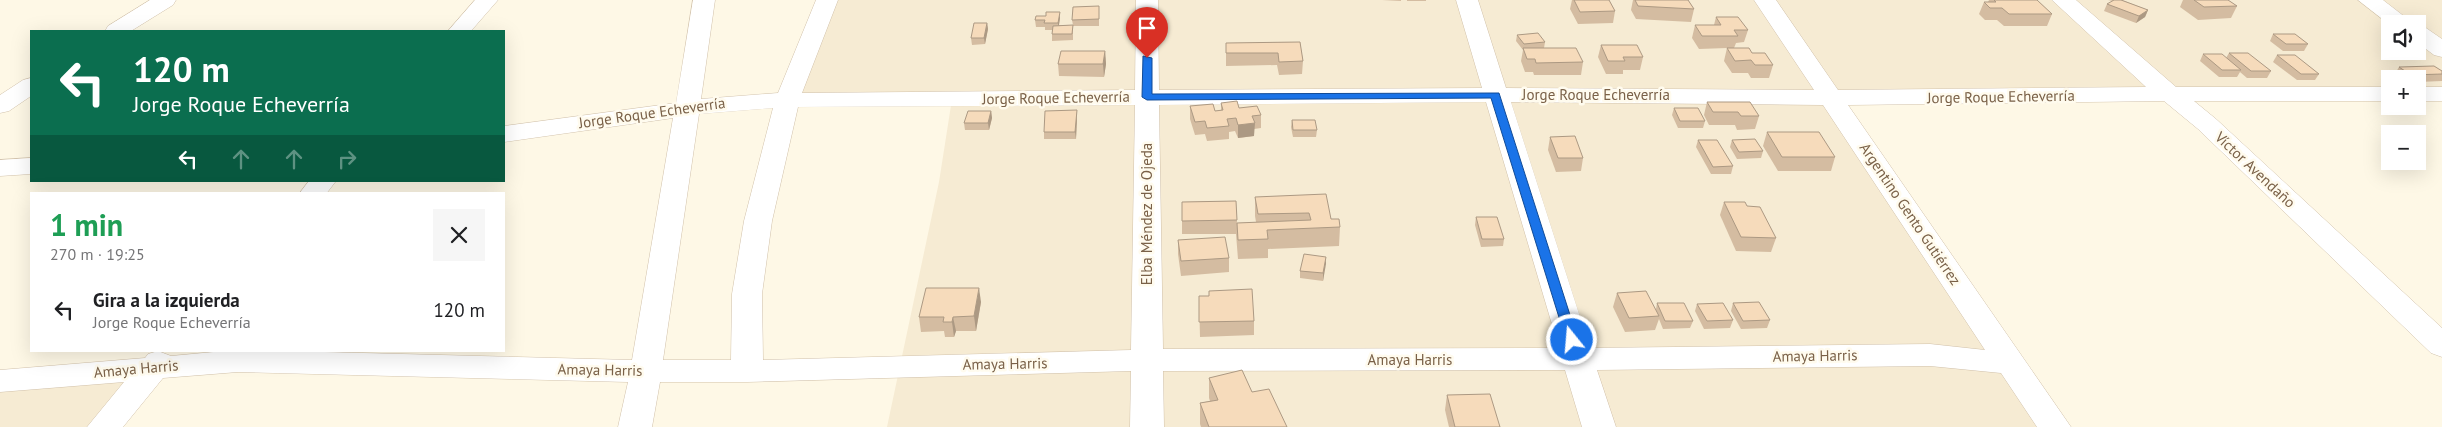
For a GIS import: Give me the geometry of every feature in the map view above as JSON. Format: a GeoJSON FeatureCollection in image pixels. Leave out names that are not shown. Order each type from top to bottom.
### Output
{"type":"FeatureCollection","features":[{"type":"Feature","properties":{"kind":"street"},"geometry":{"type":"LineString","coordinates":[[118,30],[165,0]]}},
{"type":"Feature","properties":{"kind":"street"},"geometry":{"type":"LineString","coordinates":[[460,30],[487,0]]}},
{"type":"Feature","properties":{"kind":"street"},"geometry":{"type":"LineString","coordinates":[[635,427],[646,371],[704,0]]}},
{"type":"Feature","properties":{"kind":"street"},"geometry":{"type":"LineString","coordinates":[[746,371],[748,294],[758,221],[787,100],[826,0]]}},
{"type":"Feature","properties":{"kind":"street","name":"Elba Méndez de Ojeda"},"geometry":{"type":"LineString","coordinates":[[1147,0],[1148,427]]}},
{"type":"Feature","properties":{"kind":"street"},"geometry":{"type":"LineString","coordinates":[[1467,0],[1599,427]]}},
{"type":"Feature","properties":{"kind":"street","name":"Argentino Gento Gutiérrez"},"geometry":{"type":"LineString","coordinates":[[1766,0],[2054,427]]}},
{"type":"Feature","properties":{"kind":"street","name":"Víctor Avendaño"},"geometry":{"type":"LineString","coordinates":[[2063,0],[2207,124],[2442,346]]}},
{"type":"Feature","properties":{"kind":"street"},"geometry":{"type":"LineString","coordinates":[[2369,0],[2391,15]]}},
{"type":"Feature","properties":{"kind":"street"},"geometry":{"type":"LineString","coordinates":[[2426,39],[2442,50]]}},
{"type":"Feature","properties":{"kind":"street"},"geometry":{"type":"LineString","coordinates":[[0,106],[30,86]]}},
{"type":"Feature","properties":{"kind":"street","name":"Jorge Roque Echeverría"},"geometry":{"type":"LineString","coordinates":[[505,134],[688,108],[740,102],[787,100],[1496,95],[1940,98],[2170,94],[2381,94]]}},
{"type":"Feature","properties":{"kind":"street"},"geometry":{"type":"LineString","coordinates":[[2426,94],[2442,94]]}},
{"type":"Feature","properties":{"kind":"street"},"geometry":{"type":"LineString","coordinates":[[0,168],[30,166]]}},
{"type":"Feature","properties":{"kind":"street"},"geometry":{"type":"LineString","coordinates":[[314,192],[322,182]]}},
{"type":"Feature","properties":{"kind":"street","name":"Amaya Harris"},"geometry":{"type":"LineString","coordinates":[[0,381],[160,360],[238,360],[646,371],[746,371],[1148,360],[1578,359],[1930,354],[2010,363]]}},
{"type":"Feature","properties":{"kind":"street"},"geometry":{"type":"LineString","coordinates":[[104,427],[160,360]]}},
{"type":"Feature","properties":{"kind":"shaded area"},"geometry":{"type":"Polygon","coordinates":[[[827,0],[2442,0],[2442,94],[2426,94],[2426,70],[2381,70],[2381,94],[1831,97],[2054,427],[887,427],[939,182],[952,99],[787,100],[827,0]]]}},
{"type":"Feature","properties":{"kind":"shaded area"},"geometry":{"type":"Polygon","coordinates":[[[153,368],[104,427],[0,427],[0,381],[153,368]]]}},
{"type":"Feature","properties":{"kind":"building"},"geometry":{"type":"Polygon","coordinates":[[[1574,0],[1609,0],[1615,11],[1580,12],[1574,0]]]}},
{"type":"Feature","properties":{"kind":"building"},"geometry":{"type":"Polygon","coordinates":[[[1635,0],[1688,0],[1694,9],[1638,6],[1635,0]]]}},
{"type":"Feature","properties":{"kind":"building"},"geometry":{"type":"Polygon","coordinates":[[[1994,0],[2037,0],[2052,14],[2009,14],[2002,8],[1990,8],[1984,2],[1996,2],[1994,0]]]}},
{"type":"Feature","properties":{"kind":"building"},"geometry":{"type":"Polygon","coordinates":[[[2114,0],[2121,0],[2148,10],[2139,16],[2107,4],[2114,0]]]}},
{"type":"Feature","properties":{"kind":"building"},"geometry":{"type":"Polygon","coordinates":[[[2194,0],[2228,0],[2237,6],[2204,7],[2194,0]]]}},
{"type":"Feature","properties":{"kind":"building"},"geometry":{"type":"Polygon","coordinates":[[[1099,6],[1099,19],[1072,20],[1073,7],[1099,6]]]}},
{"type":"Feature","properties":{"kind":"building"},"geometry":{"type":"Polygon","coordinates":[[[1046,12],[1060,12],[1058,23],[1044,23],[1045,20],[1035,20],[1036,16],[1046,16],[1046,12]]]}},
{"type":"Feature","properties":{"kind":"building"},"geometry":{"type":"Polygon","coordinates":[[[1716,17],[1738,17],[1748,30],[1734,30],[1738,36],[1702,36],[1695,25],[1721,25],[1716,17]]]}},
{"type":"Feature","properties":{"kind":"building"},"geometry":{"type":"Polygon","coordinates":[[[974,23],[987,23],[984,38],[971,38],[974,23]]]}},
{"type":"Feature","properties":{"kind":"building"},"geometry":{"type":"Polygon","coordinates":[[[1073,25],[1072,34],[1052,34],[1053,26],[1073,25]]]}},
{"type":"Feature","properties":{"kind":"building"},"geometry":{"type":"Polygon","coordinates":[[[1538,33],[1545,42],[1524,44],[1517,35],[1538,33]]]}},
{"type":"Feature","properties":{"kind":"building"},"geometry":{"type":"Polygon","coordinates":[[[2273,34],[2295,34],[2308,44],[2286,44],[2273,34]]]}},
{"type":"Feature","properties":{"kind":"building"},"geometry":{"type":"Polygon","coordinates":[[[1300,42],[1303,61],[1279,62],[1278,53],[1226,53],[1226,43],[1300,42]]]}},
{"type":"Feature","properties":{"kind":"building"},"geometry":{"type":"Polygon","coordinates":[[[1601,45],[1637,45],[1643,57],[1623,57],[1625,61],[1608,61],[1601,45]]]}},
{"type":"Feature","properties":{"kind":"building"},"geometry":{"type":"Polygon","coordinates":[[[1523,48],[1576,48],[1583,62],[1536,63],[1535,59],[1527,59],[1523,48]]]}},
{"type":"Feature","properties":{"kind":"building"},"geometry":{"type":"Polygon","coordinates":[[[1727,48],[1749,48],[1752,53],[1765,53],[1773,65],[1755,65],[1751,60],[1735,61],[1727,48]]]}},
{"type":"Feature","properties":{"kind":"building"},"geometry":{"type":"Polygon","coordinates":[[[1061,51],[1105,51],[1103,64],[1058,64],[1061,51]]]}},
{"type":"Feature","properties":{"kind":"building"},"geometry":{"type":"Polygon","coordinates":[[[2229,53],[2248,53],[2271,71],[2251,71],[2229,53]]]}},
{"type":"Feature","properties":{"kind":"building"},"geometry":{"type":"Polygon","coordinates":[[[2203,54],[2222,54],[2241,70],[2222,70],[2203,54]]]}},
{"type":"Feature","properties":{"kind":"building"},"geometry":{"type":"Polygon","coordinates":[[[2277,55],[2295,55],[2319,74],[2301,74],[2277,55]]]}},
{"type":"Feature","properties":{"kind":"building"},"geometry":{"type":"Polygon","coordinates":[[[2434,66],[2442,71],[2442,74],[2426,75],[2426,70],[2404,70],[2399,67],[2434,66]]]}},
{"type":"Feature","properties":{"kind":"building"},"geometry":{"type":"Polygon","coordinates":[[[1237,101],[1239,108],[1257,106],[1261,115],[1252,116],[1255,123],[1238,125],[1236,118],[1227,119],[1229,126],[1207,128],[1205,121],[1195,122],[1190,106],[1213,104],[1215,111],[1223,110],[1221,103],[1237,101]]]}},
{"type":"Feature","properties":{"kind":"building"},"geometry":{"type":"Polygon","coordinates":[[[1707,102],[1750,102],[1759,116],[1741,116],[1738,112],[1713,112],[1707,102]]]}},
{"type":"Feature","properties":{"kind":"building"},"geometry":{"type":"Polygon","coordinates":[[[1674,108],[1698,108],[1705,121],[1680,121],[1674,108]]]}},
{"type":"Feature","properties":{"kind":"building"},"geometry":{"type":"Polygon","coordinates":[[[1077,110],[1075,132],[1044,132],[1045,111],[1077,110]]]}},
{"type":"Feature","properties":{"kind":"building"},"geometry":{"type":"Polygon","coordinates":[[[968,111],[991,111],[988,123],[964,123],[968,111]]]}},
{"type":"Feature","properties":{"kind":"building"},"geometry":{"type":"Polygon","coordinates":[[[1292,120],[1315,120],[1317,130],[1293,130],[1292,120]]]}},
{"type":"Feature","properties":{"kind":"building"},"geometry":{"type":"Polygon","coordinates":[[[1767,132],[1819,132],[1835,157],[1782,157],[1767,132]]]}},
{"type":"Feature","properties":{"kind":"building"},"geometry":{"type":"Polygon","coordinates":[[[1575,136],[1583,158],[1558,158],[1550,137],[1575,136]]]}},
{"type":"Feature","properties":{"kind":"building"},"geometry":{"type":"Polygon","coordinates":[[[1755,139],[1763,151],[1739,152],[1732,140],[1755,139]]]}},
{"type":"Feature","properties":{"kind":"building"},"geometry":{"type":"Polygon","coordinates":[[[1698,140],[1717,140],[1733,166],[1713,167],[1698,140]]]}},
{"type":"Feature","properties":{"kind":"building"},"geometry":{"type":"Polygon","coordinates":[[[1326,194],[1331,219],[1339,219],[1340,227],[1267,230],[1268,239],[1238,240],[1237,223],[1311,220],[1309,213],[1258,214],[1255,197],[1326,194]]]}},
{"type":"Feature","properties":{"kind":"building"},"geometry":{"type":"Polygon","coordinates":[[[1236,201],[1237,220],[1182,221],[1182,202],[1236,201]]]}},
{"type":"Feature","properties":{"kind":"building"},"geometry":{"type":"Polygon","coordinates":[[[1724,202],[1745,202],[1747,206],[1760,207],[1776,238],[1741,237],[1724,202]]]}},
{"type":"Feature","properties":{"kind":"building"},"geometry":{"type":"Polygon","coordinates":[[[1476,217],[1497,217],[1504,239],[1482,239],[1476,217]]]}},
{"type":"Feature","properties":{"kind":"building"},"geometry":{"type":"Polygon","coordinates":[[[1225,237],[1229,258],[1181,261],[1178,240],[1225,237]]]}},
{"type":"Feature","properties":{"kind":"building"},"geometry":{"type":"Polygon","coordinates":[[[1304,254],[1326,257],[1323,273],[1300,271],[1304,254]]]}},
{"type":"Feature","properties":{"kind":"building"},"geometry":{"type":"Polygon","coordinates":[[[926,288],[979,288],[974,316],[953,317],[952,322],[943,322],[944,317],[919,317],[926,288]]]}},
{"type":"Feature","properties":{"kind":"building"},"geometry":{"type":"Polygon","coordinates":[[[1252,289],[1254,321],[1199,322],[1199,296],[1209,296],[1209,291],[1252,289]]]}},
{"type":"Feature","properties":{"kind":"building"},"geometry":{"type":"Polygon","coordinates":[[[1646,291],[1659,316],[1629,318],[1617,293],[1646,291]]]}},
{"type":"Feature","properties":{"kind":"building"},"geometry":{"type":"Polygon","coordinates":[[[1759,302],[1770,320],[1743,321],[1733,303],[1759,302]]]}},
{"type":"Feature","properties":{"kind":"building"},"geometry":{"type":"Polygon","coordinates":[[[1657,303],[1684,303],[1693,321],[1665,321],[1657,303]]]}},
{"type":"Feature","properties":{"kind":"building"},"geometry":{"type":"Polygon","coordinates":[[[1723,303],[1733,320],[1707,321],[1697,304],[1723,303]]]}},
{"type":"Feature","properties":{"kind":"building"},"geometry":{"type":"Polygon","coordinates":[[[1242,370],[1252,392],[1269,389],[1287,427],[1209,427],[1200,403],[1218,400],[1209,378],[1242,370]]]}},
{"type":"Feature","properties":{"kind":"building"},"geometry":{"type":"Polygon","coordinates":[[[1490,394],[1500,427],[1455,427],[1447,395],[1490,394]]]}},
{"type":"Feature","properties":{"kind":"route"},"geometry":{"type":"LineString","coordinates":[[1147,58],[1147,97],[1496,95],[1572,340]]}}]}
